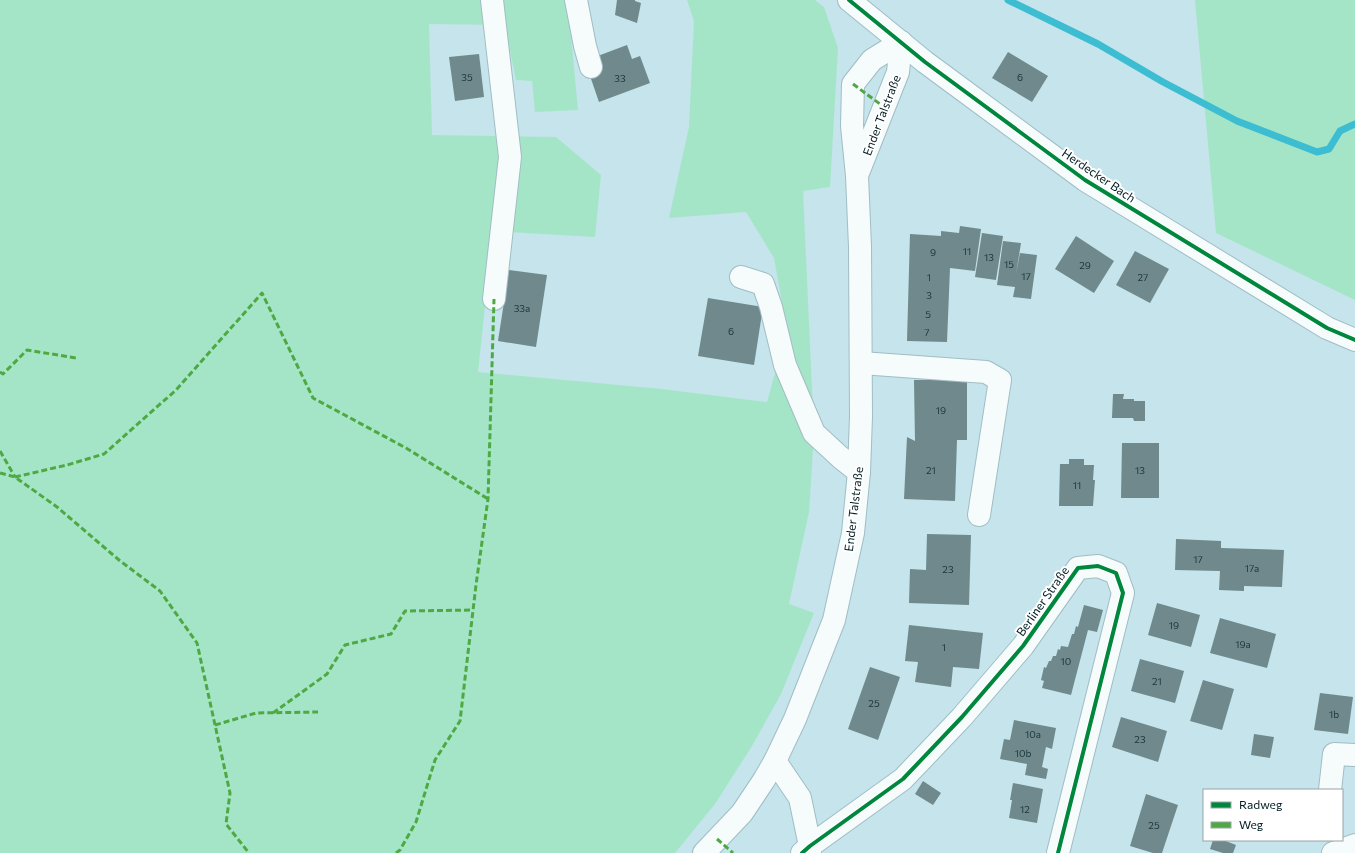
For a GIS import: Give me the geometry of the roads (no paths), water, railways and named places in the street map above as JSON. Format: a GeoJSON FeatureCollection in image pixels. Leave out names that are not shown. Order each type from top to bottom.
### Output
{"type":"FeatureCollection","features":[{"type":"Feature","properties":{"kind":"main road"},"geometry":{"type":"LineString","coordinates":[[492,0],[510,157],[494,299]]}},
{"type":"Feature","properties":{"kind":"main road"},"geometry":{"type":"LineString","coordinates":[[576,0],[585,46],[591,67]]}},
{"type":"Feature","properties":{"kind":"main road","name":"Herdecker Bach"},"geometry":{"type":"LineString","coordinates":[[849,0],[925,62],[1085,180],[1327,328],[1355,340]]}},
{"type":"Feature","properties":{"kind":"main road","name":"Ender Talstraße"},"geometry":{"type":"LineString","coordinates":[[857,176],[898,72],[901,42]]}},
{"type":"Feature","properties":{"kind":"main road","name":"Ender Talstraße"},"geometry":{"type":"LineString","coordinates":[[704,853],[742,812],[775,761],[795,719],[834,620],[853,532],[861,416],[860,247],[857,176],[852,126],[853,84],[872,60],[901,42]]}},
{"type":"Feature","properties":{"kind":"main road"},"geometry":{"type":"LineString","coordinates":[[741,277],[763,284],[771,306],[785,365],[814,433],[858,472]]}},
{"type":"Feature","properties":{"kind":"main road"},"geometry":{"type":"LineString","coordinates":[[861,363],[986,372],[1000,380],[979,515]]}},
{"type":"Feature","properties":{"kind":"main road","name":"Berliner Straße"},"geometry":{"type":"LineString","coordinates":[[807,851],[903,779],[962,717],[1023,646],[1078,568],[1098,566],[1116,573],[1122,593],[1058,853]]}},
{"type":"Feature","properties":{"kind":"main road"},"geometry":{"type":"LineString","coordinates":[[1330,789],[1334,754],[1355,756]]}},
{"type":"Feature","properties":{"kind":"main road"},"geometry":{"type":"LineString","coordinates":[[775,761],[800,798],[807,851]]}},
{"type":"Feature","properties":{"kind":"main road"},"geometry":{"type":"LineString","coordinates":[[1333,853],[1355,845]]}},
{"type":"Feature","properties":{"kind":"waterway","name":"Herdecker Bach"},"geometry":{"type":"LineString","coordinates":[[1008,0],[1098,44],[1163,82],[1237,121],[1317,152],[1329,149],[1340,131],[1355,124]]}}]}
